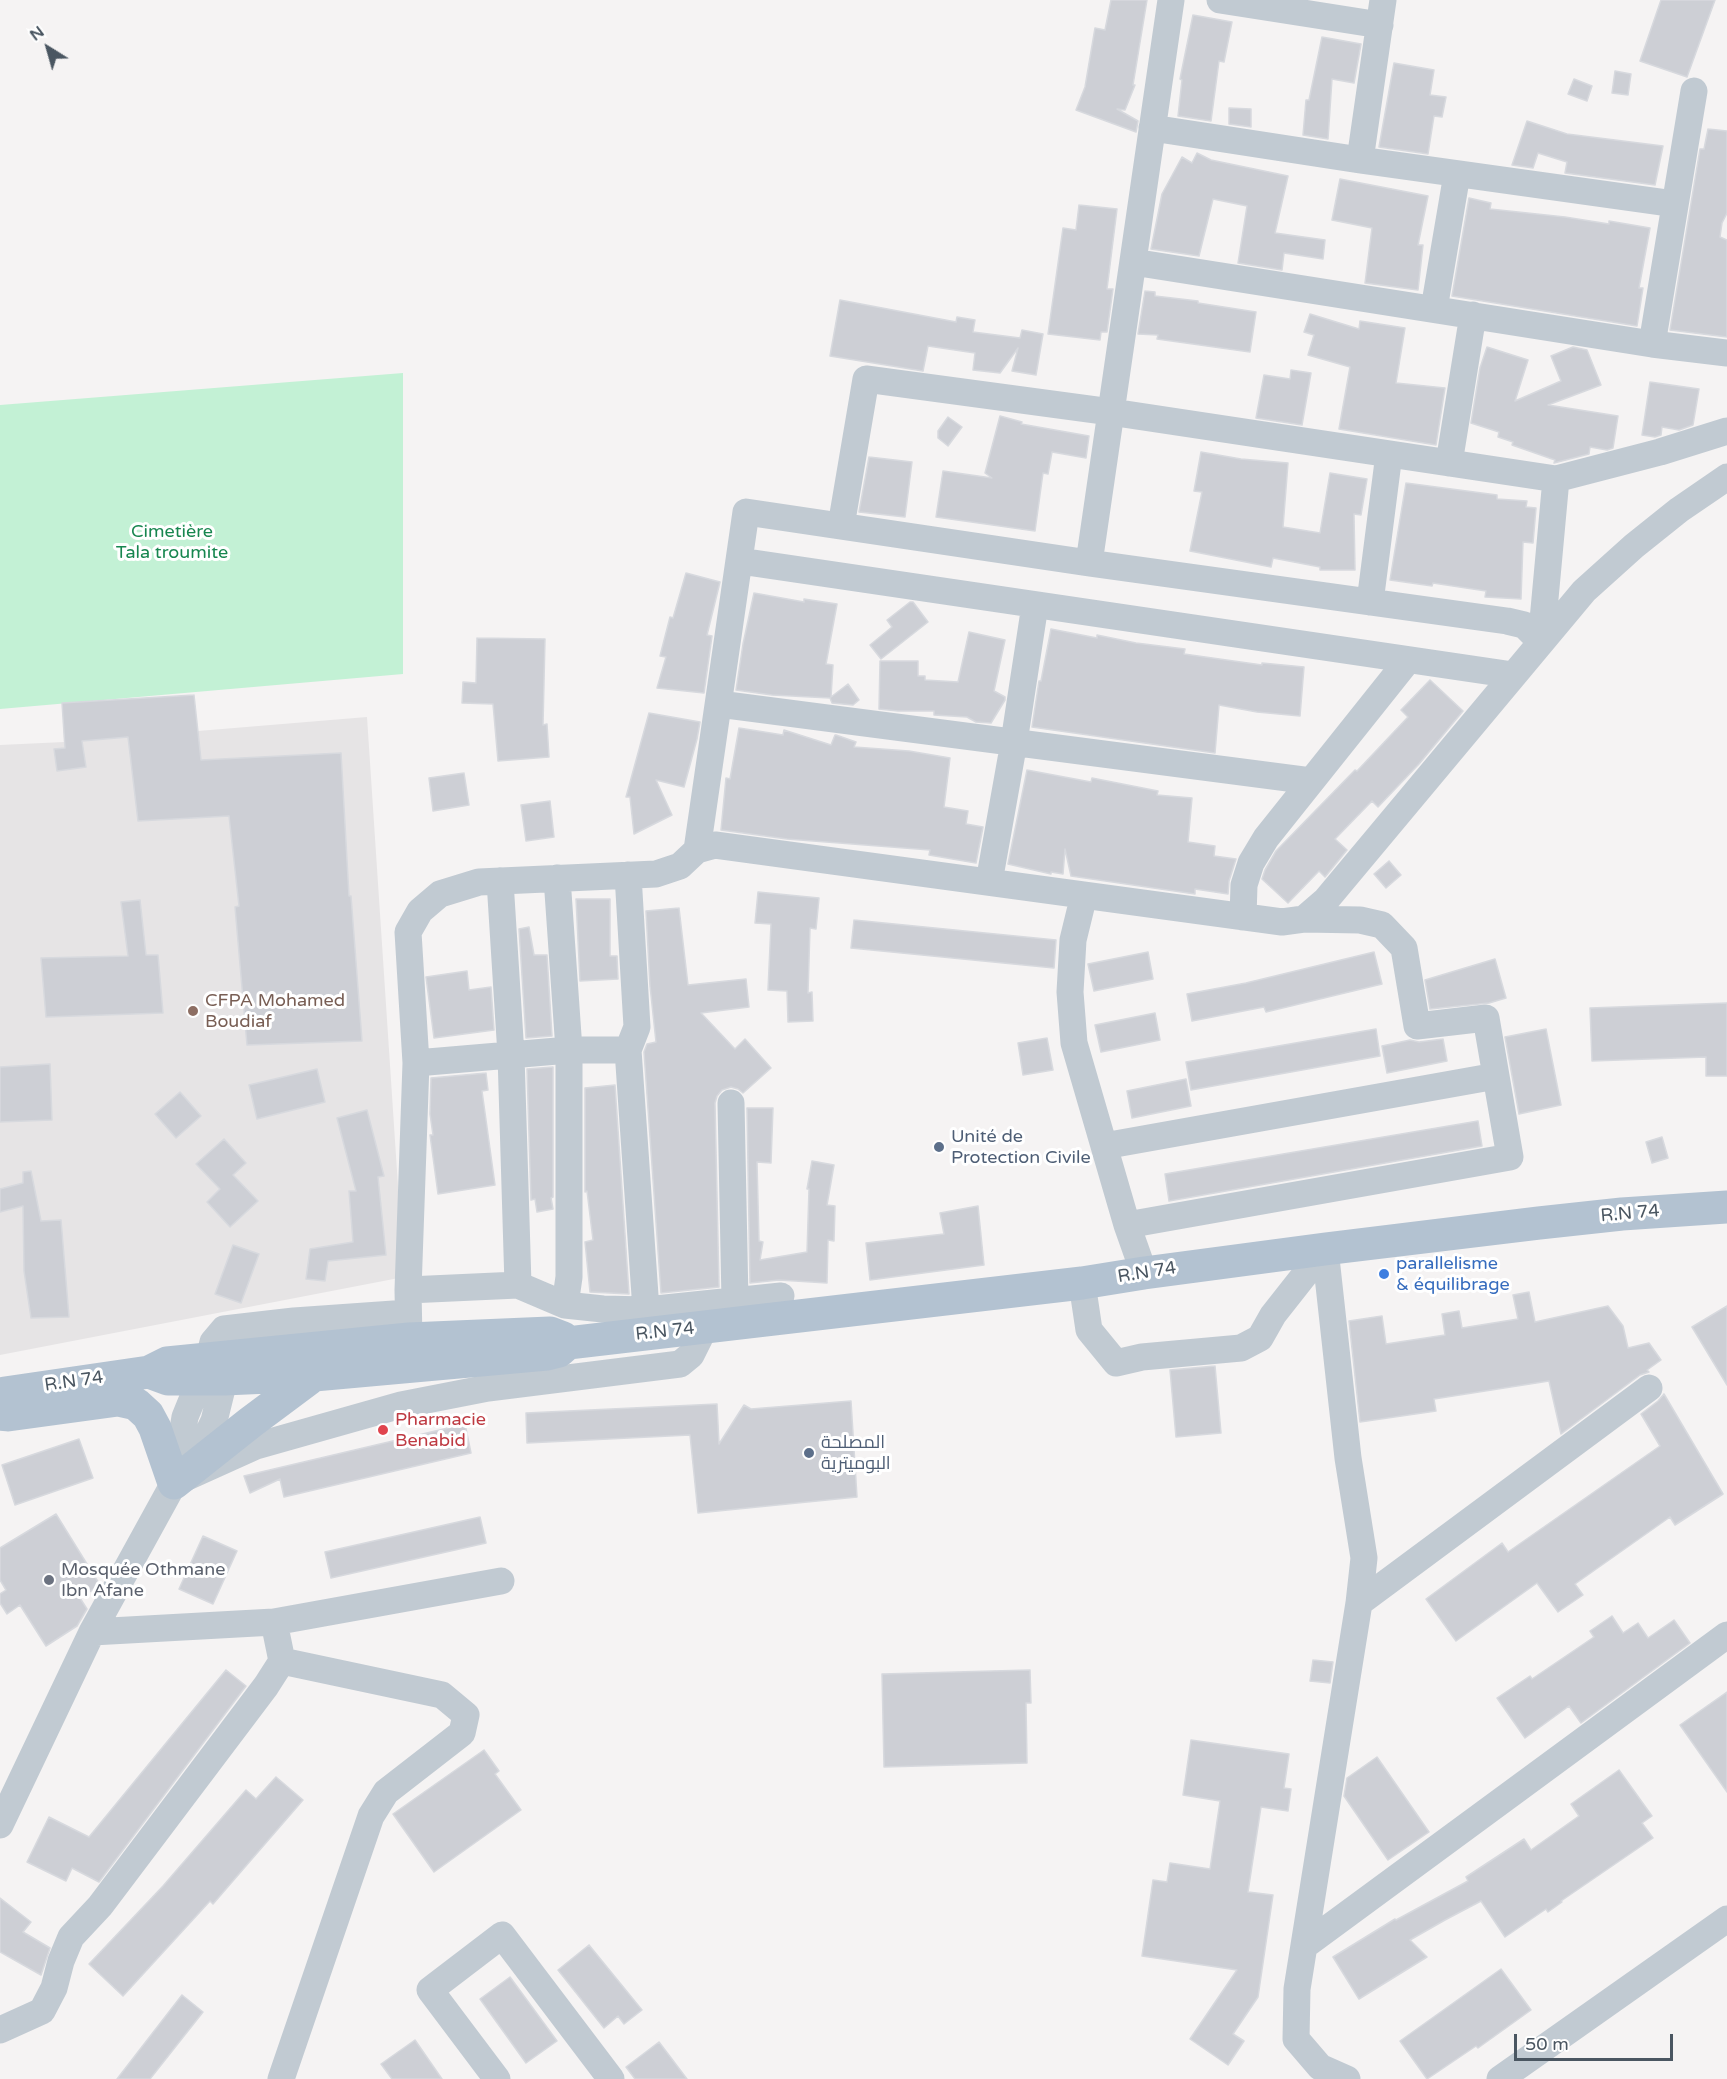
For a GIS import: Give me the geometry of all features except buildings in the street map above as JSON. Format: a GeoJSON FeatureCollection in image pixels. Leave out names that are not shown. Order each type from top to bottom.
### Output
{"type":"FeatureCollection","features":[{"type":"Feature","properties":{"kind":"main road","name":"R.N 74"},"geometry":{"type":"LineString","coordinates":[[0,1394],[149,1372],[167,1363],[314,1375],[547,1354],[559,1351],[576,1342],[1082,1284],[1144,1273],[1325,1249],[1612,1215],[1727,1207]]}},
{"type":"Feature","properties":{"kind":"main road","name":"R.N 74"},"geometry":{"type":"LineString","coordinates":[[216,1368],[409,1314],[550,1333],[576,1342]]}},
{"type":"Feature","properties":{"kind":"main road"},"geometry":{"type":"LineString","coordinates":[[0,1414],[8,1415],[118,1400],[136,1404],[155,1428],[174,1483],[314,1375]]}},
{"type":"Feature","properties":{"kind":"street"},"geometry":{"type":"LineString","coordinates":[[1089,563],[1171,0]]}},
{"type":"Feature","properties":{"kind":"street"},"geometry":{"type":"LineString","coordinates":[[1220,0],[1382,12],[1360,160]]}},
{"type":"Feature","properties":{"kind":"street"},"geometry":{"type":"LineString","coordinates":[[1652,344],[1694,91]]}},
{"type":"Feature","properties":{"kind":"street"},"geometry":{"type":"LineString","coordinates":[[1152,128],[1675,204]]}},
{"type":"Feature","properties":{"kind":"street"},"geometry":{"type":"LineString","coordinates":[[1434,309],[1457,174]]}},
{"type":"Feature","properties":{"kind":"street"},"geometry":{"type":"LineString","coordinates":[[1133,262],[1652,344],[1727,353]]}},
{"type":"Feature","properties":{"kind":"street"},"geometry":{"type":"LineString","coordinates":[[1449,463],[1473,315]]}},
{"type":"Feature","properties":{"kind":"street"},"geometry":{"type":"LineString","coordinates":[[841,526],[866,379],[1111,411],[1556,479],[1660,452],[1727,431]]}},
{"type":"Feature","properties":{"kind":"street"},"geometry":{"type":"LineString","coordinates":[[1370,602],[1389,454]]}},
{"type":"Feature","properties":{"kind":"street"},"geometry":{"type":"LineString","coordinates":[[1304,919],[1326,900],[1584,591],[1634,546],[1679,510],[1727,477]]}},
{"type":"Feature","properties":{"kind":"street"},"geometry":{"type":"LineString","coordinates":[[1541,642],[1556,479]]}},
{"type":"Feature","properties":{"kind":"street"},"geometry":{"type":"LineString","coordinates":[[697,850],[747,512],[1089,563],[1507,621],[1524,625],[1541,642]]}},
{"type":"Feature","properties":{"kind":"street"},"geometry":{"type":"LineString","coordinates":[[740,561],[1513,675]]}},
{"type":"Feature","properties":{"kind":"street"},"geometry":{"type":"LineString","coordinates":[[989,882],[1014,742],[1035,604]]}},
{"type":"Feature","properties":{"kind":"street"},"geometry":{"type":"LineString","coordinates":[[1243,917],[1244,885],[1251,863],[1266,838],[1408,660]]}},
{"type":"Feature","properties":{"kind":"street"},"geometry":{"type":"LineString","coordinates":[[718,704],[1311,781]]}},
{"type":"Feature","properties":{"kind":"street"},"geometry":{"type":"LineString","coordinates":[[781,1296],[646,1310],[603,1309],[565,1305],[518,1285],[409,1314],[416,1063],[408,932],[420,911],[440,894],[479,882],[656,874],[680,866],[697,850],[716,845],[1281,922],[1304,919],[1360,920],[1382,925],[1404,948],[1417,1026],[1486,1018],[1510,1157],[1127,1225]]}},
{"type":"Feature","properties":{"kind":"street"},"geometry":{"type":"LineString","coordinates":[[628,876],[638,1027],[628,1050],[646,1310]]}},
{"type":"Feature","properties":{"kind":"street"},"geometry":{"type":"LineString","coordinates":[[557,879],[569,1050],[569,1277],[565,1305]]}},
{"type":"Feature","properties":{"kind":"street"},"geometry":{"type":"LineString","coordinates":[[500,881],[511,1055],[518,1285]]}},
{"type":"Feature","properties":{"kind":"street"},"geometry":{"type":"LineString","coordinates":[[1084,895],[1073,940],[1070,992],[1074,1043],[1127,1225],[1144,1273]]}},
{"type":"Feature","properties":{"kind":"street"},"geometry":{"type":"LineString","coordinates":[[416,1063],[569,1050],[628,1050]]}},
{"type":"Feature","properties":{"kind":"street"},"geometry":{"type":"LineString","coordinates":[[1104,1146],[1496,1077]]}},
{"type":"Feature","properties":{"kind":"street"},"geometry":{"type":"LineString","coordinates":[[731,1103],[735,1301]]}},
{"type":"Feature","properties":{"kind":"street"},"geometry":{"type":"LineString","coordinates":[[1082,1284],[1089,1330],[1116,1363],[1142,1357],[1241,1348],[1260,1338],[1273,1316],[1325,1249]]}},
{"type":"Feature","properties":{"kind":"street"},"geometry":{"type":"LineString","coordinates":[[1325,1249],[1348,1458],[1364,1558],[1359,1603],[1297,1989],[1296,2039],[1320,2067],[1347,2079]]}},
{"type":"Feature","properties":{"kind":"street"},"geometry":{"type":"LineString","coordinates":[[174,1483],[256,1446],[401,1405],[488,1388],[680,1364],[691,1355],[705,1328]]}},
{"type":"Feature","properties":{"kind":"street"},"geometry":{"type":"LineString","coordinates":[[576,1342],[584,1376]]}},
{"type":"Feature","properties":{"kind":"street"},"geometry":{"type":"LineString","coordinates":[[0,1825],[93,1632],[174,1483],[185,1417],[216,1368]]}},
{"type":"Feature","properties":{"kind":"street"},"geometry":{"type":"LineString","coordinates":[[1359,1603],[1649,1388]]}},
{"type":"Feature","properties":{"kind":"street"},"geometry":{"type":"LineString","coordinates":[[93,1632],[274,1622],[501,1581]]}},
{"type":"Feature","properties":{"kind":"street"},"geometry":{"type":"LineString","coordinates":[[0,2030],[42,2011],[54,1988],[61,1961],[71,1937],[100,1906],[266,1686],[282,1661],[274,1622]]}},
{"type":"Feature","properties":{"kind":"street"},"geometry":{"type":"LineString","coordinates":[[1304,1946],[1727,1635]]}},
{"type":"Feature","properties":{"kind":"street"},"geometry":{"type":"LineString","coordinates":[[281,2079],[370,1816],[386,1792],[462,1733],[466,1715],[442,1695],[282,1661]]}},
{"type":"Feature","properties":{"kind":"street"},"geometry":{"type":"LineString","coordinates":[[1500,2079],[1727,1919]]}},
{"type":"Feature","properties":{"kind":"street"},"geometry":{"type":"LineString","coordinates":[[497,2079],[430,1990],[502,1935],[611,2079]]}},
{"type":"Feature","properties":{"kind":"shaded area","name":"CFPA Mohamed Boudiaf"},"geometry":{"type":"Polygon","coordinates":[[[194,695],[198,731],[367,717],[404,1277],[0,1355],[0,745],[64,742],[62,703],[194,695]]]}},
{"type":"Feature","properties":{"kind":"green space","name":"Cimetière Tala troumite"},"geometry":{"type":"Polygon","coordinates":[[[403,373],[403,674],[0,709],[0,405],[403,373]]]}},
{"type":"Feature","properties":{"kind":"place","name":"CFPA Mohamed Boudiaf"},"geometry":{"type":"Point","coordinates":[193,1011]}},
{"type":"Feature","properties":{"kind":"place","name":"Unité de Protection Civile"},"geometry":{"type":"Point","coordinates":[939,1147]}},
{"type":"Feature","properties":{"kind":"place","name":"parallelisme & équilibrage"},"geometry":{"type":"Point","coordinates":[1384,1274]}},
{"type":"Feature","properties":{"kind":"place","name":"Pharmacie Benabid"},"geometry":{"type":"Point","coordinates":[383,1430]}},
{"type":"Feature","properties":{"kind":"place","name":"المصلحة البوميترية"},"geometry":{"type":"Point","coordinates":[809,1453]}},
{"type":"Feature","properties":{"kind":"place","name":"Mosquée Othmane Ibn Afane"},"geometry":{"type":"Point","coordinates":[49,1580]}}]}
